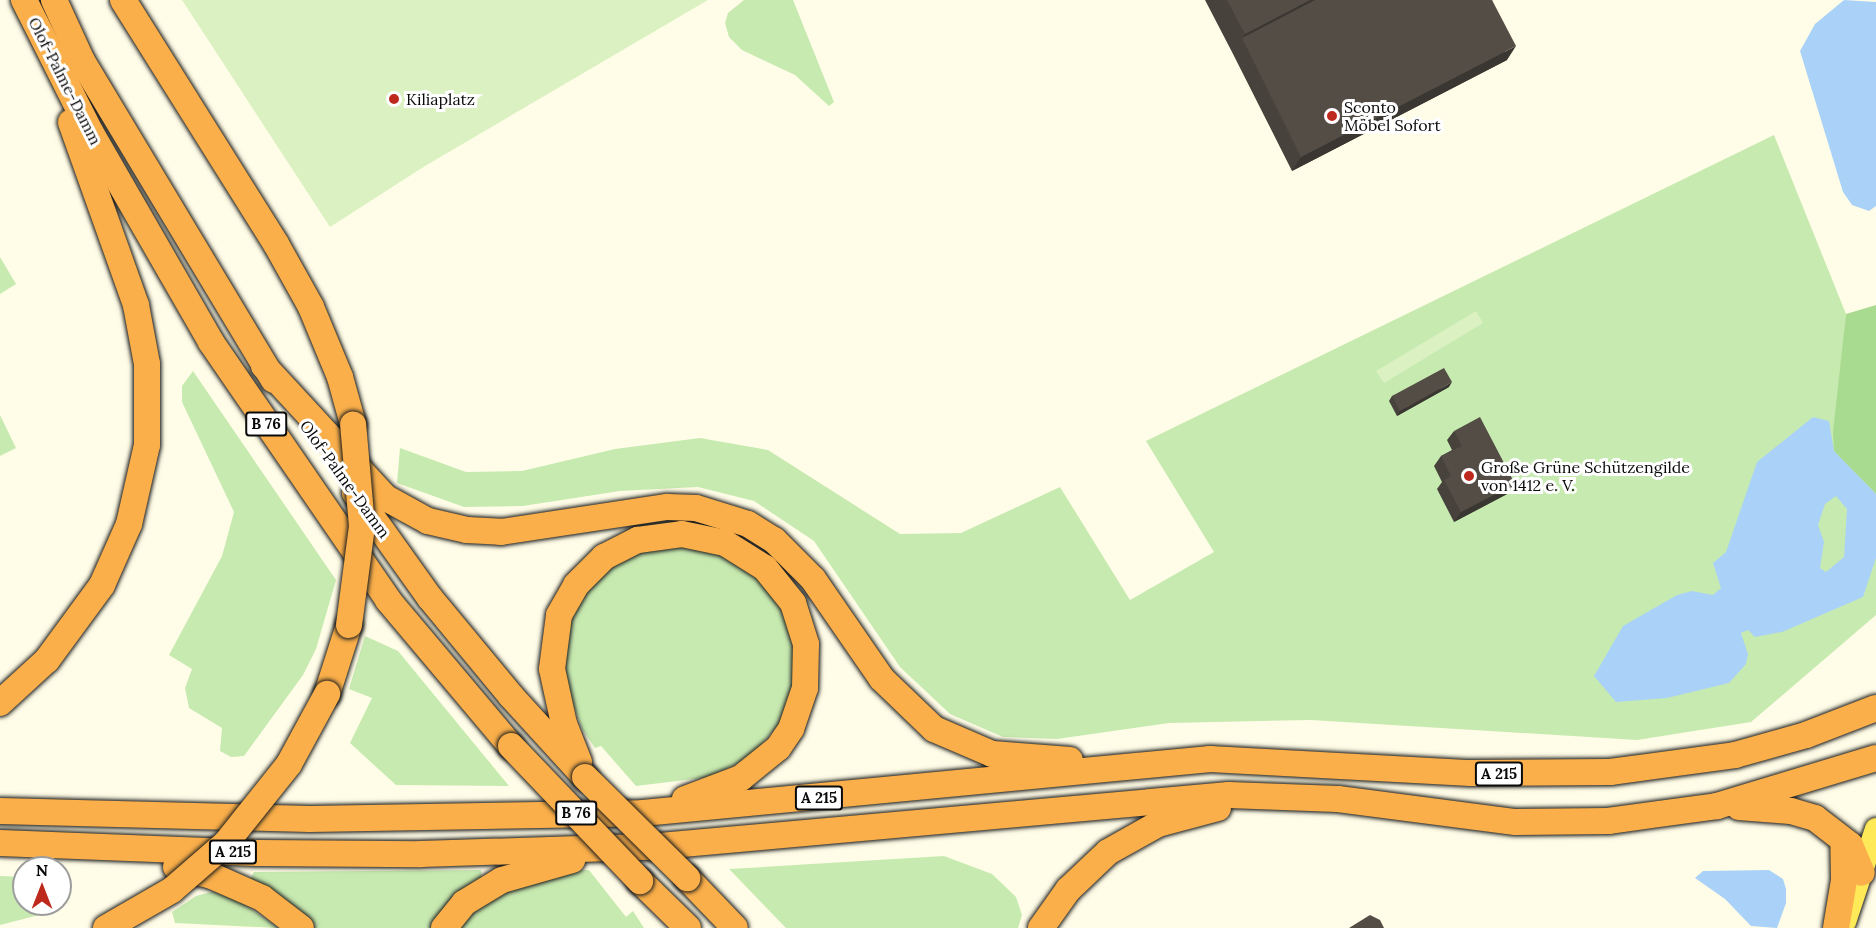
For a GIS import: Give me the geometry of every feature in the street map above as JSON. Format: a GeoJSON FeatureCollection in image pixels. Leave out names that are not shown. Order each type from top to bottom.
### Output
{"type":"FeatureCollection","features":[{"type":"Feature","properties":{"kind":"highway","name":"Olof-Palme-Damm"},"geometry":{"type":"LineString","coordinates":[[54,0],[82,61],[264,366],[430,598],[563,744]]}},
{"type":"Feature","properties":{"kind":"highway"},"geometry":{"type":"LineString","coordinates":[[106,928],[172,890],[226,843],[274,787],[303,743],[327,694],[349,625],[362,526],[353,424],[340,377],[311,307],[276,244],[123,0]]}},
{"type":"Feature","properties":{"kind":"highway","name":"Olof-Palme-Damm"},"geometry":{"type":"LineString","coordinates":[[28,8],[102,153],[211,342],[388,600],[511,746],[640,881]]}},
{"type":"Feature","properties":{"kind":"highway"},"geometry":{"type":"LineString","coordinates":[[0,703],[60,646],[102,585],[129,524],[145,463],[149,422],[147,364],[136,305],[28,8]]}},
{"type":"Feature","properties":{"kind":"highway"},"geometry":{"type":"LineString","coordinates":[[264,366],[386,498],[428,521],[467,530],[501,531],[634,509],[696,508],[720,513],[774,540],[813,579],[882,679],[934,729],[971,747],[1016,758],[1151,763]]}},
{"type":"Feature","properties":{"kind":"highway"},"geometry":{"type":"LineString","coordinates":[[563,744],[552,651],[563,607],[588,570],[638,540],[682,534],[725,543],[765,568],[793,603],[806,644],[805,688],[791,729],[778,748],[741,778],[644,813]]}},
{"type":"Feature","properties":{"kind":"highway","name":"A 215"},"geometry":{"type":"LineString","coordinates":[[0,811],[310,819],[644,813],[838,797],[1151,763],[1210,759],[1471,773],[1610,772],[1701,762],[1770,746],[1840,723],[1876,708]]}},
{"type":"Feature","properties":{"kind":"highway","name":"B 76"},"geometry":{"type":"LineString","coordinates":[[563,744],[585,777],[735,928]]}},
{"type":"Feature","properties":{"kind":"highway"},"geometry":{"type":"LineString","coordinates":[[1041,928],[1081,875],[1133,837],[1184,815],[1283,795],[1516,822],[1608,821],[1718,806],[1876,758]]}},
{"type":"Feature","properties":{"kind":"highway","name":"A 215"},"geometry":{"type":"LineString","coordinates":[[0,843],[409,854],[649,847],[851,831],[1109,803],[1283,795]]}},
{"type":"Feature","properties":{"kind":"highway"},"geometry":{"type":"LineString","coordinates":[[1718,806],[1806,814],[1843,838],[1857,857],[1862,873]]}},
{"type":"Feature","properties":{"kind":"highway"},"geometry":{"type":"LineString","coordinates":[[1836,928],[1844,880],[1843,838]]}},
{"type":"Feature","properties":{"kind":"highway"},"geometry":{"type":"LineString","coordinates":[[46,845],[158,863],[212,876],[262,898],[301,928]]}},
{"type":"Feature","properties":{"kind":"highway"},"geometry":{"type":"LineString","coordinates":[[444,928],[464,903],[502,880],[542,867],[649,847]]}},
{"type":"Feature","properties":{"kind":"highway"},"geometry":{"type":"LineString","coordinates":[[640,881],[660,928]]}},
{"type":"Feature","properties":{"kind":"highway","name":"B 76"},"geometry":{"type":"LineString","coordinates":[[640,881],[688,928]]}},
{"type":"Feature","properties":{"kind":"main road"},"geometry":{"type":"LineString","coordinates":[[1842,928],[1876,829]]}},
{"type":"Feature","properties":{"kind":"green space","name":"Kiliaplatz"},"geometry":{"type":"Polygon","coordinates":[[[182,0],[708,0],[425,166],[330,227],[182,0]]]}},
{"type":"Feature","properties":{"kind":"green space"},"geometry":{"type":"Polygon","coordinates":[[[744,0],[793,0],[834,102],[829,106],[795,75],[742,50],[729,37],[725,23],[728,13],[744,0]]]}},
{"type":"Feature","properties":{"kind":"green space"},"geometry":{"type":"Polygon","coordinates":[[[1774,135],[1846,314],[1834,450],[1876,494],[1876,615],[1751,722],[1637,740],[1311,720],[1169,723],[1057,739],[1003,737],[950,714],[900,667],[814,541],[754,501],[698,487],[620,491],[523,506],[464,507],[397,483],[400,448],[466,472],[522,471],[615,449],[700,438],[768,450],[900,534],[961,533],[1060,487],[1130,600],[1214,552],[1146,441],[1774,135]]]}},
{"type":"Feature","properties":{"kind":"green space"},"geometry":{"type":"Polygon","coordinates":[[[0,257],[16,284],[0,294],[0,257]]]}},
{"type":"Feature","properties":{"kind":"green space"},"geometry":{"type":"Polygon","coordinates":[[[1876,305],[1876,494],[1834,451],[1833,432],[1846,314],[1876,305]]]}},
{"type":"Feature","properties":{"kind":"green space"},"geometry":{"type":"Polygon","coordinates":[[[1476,311],[1483,323],[1384,383],[1376,371],[1476,311]]]}},
{"type":"Feature","properties":{"kind":"green space"},"geometry":{"type":"Polygon","coordinates":[[[193,371],[336,580],[316,649],[303,675],[244,756],[231,757],[220,751],[222,728],[189,708],[185,688],[192,669],[169,655],[222,556],[234,512],[182,402],[182,386],[193,371]]]}},
{"type":"Feature","properties":{"kind":"green space"},"geometry":{"type":"Polygon","coordinates":[[[0,415],[16,448],[0,456],[0,415]]]}},
{"type":"Feature","properties":{"kind":"green space"},"geometry":{"type":"Polygon","coordinates":[[[654,544],[701,546],[751,566],[793,623],[797,673],[783,720],[750,757],[710,777],[636,786],[601,746],[595,748],[582,729],[559,664],[576,599],[608,567],[654,544]]]}},
{"type":"Feature","properties":{"kind":"green space"},"geometry":{"type":"Polygon","coordinates":[[[365,636],[398,651],[509,786],[396,785],[350,743],[372,698],[349,689],[365,636]]]}},
{"type":"Feature","properties":{"kind":"green space"},"geometry":{"type":"Polygon","coordinates":[[[944,856],[992,874],[1016,897],[1022,915],[1018,928],[786,928],[729,869],[944,856]]]}},
{"type":"Feature","properties":{"kind":"green space"},"geometry":{"type":"Polygon","coordinates":[[[481,870],[482,880],[435,928],[314,928],[299,913],[249,881],[254,872],[481,870]]]}},
{"type":"Feature","properties":{"kind":"green space"},"geometry":{"type":"Polygon","coordinates":[[[574,870],[589,870],[626,917],[633,911],[644,928],[451,928],[486,896],[574,870]]]}},
{"type":"Feature","properties":{"kind":"green space"},"geometry":{"type":"Polygon","coordinates":[[[0,876],[12,876],[12,916],[35,916],[0,925],[0,876]]]}},
{"type":"Feature","properties":{"kind":"green space"},"geometry":{"type":"Polygon","coordinates":[[[215,891],[244,904],[278,928],[175,923],[172,912],[196,896],[215,891]]]}},
{"type":"Feature","properties":{"kind":"water"},"geometry":{"type":"Polygon","coordinates":[[[1844,0],[1876,2],[1876,206],[1869,211],[1852,205],[1843,192],[1800,51],[1815,24],[1844,0]]]}},
{"type":"Feature","properties":{"kind":"water"},"geometry":{"type":"Polygon","coordinates":[[[1813,417],[1829,421],[1834,451],[1876,494],[1876,558],[1863,597],[1782,632],[1755,637],[1748,630],[1741,633],[1748,654],[1746,664],[1729,683],[1667,698],[1616,702],[1594,676],[1623,626],[1677,595],[1692,591],[1713,595],[1721,588],[1713,563],[1726,552],[1757,462],[1813,417]],[[1836,496],[1825,504],[1818,525],[1824,542],[1820,568],[1826,572],[1844,557],[1847,509],[1836,496]]]}},
{"type":"Feature","properties":{"kind":"water"},"geometry":{"type":"Polygon","coordinates":[[[1769,870],[1783,879],[1786,889],[1786,903],[1777,928],[1751,926],[1725,899],[1695,878],[1703,871],[1769,870]]]}},
{"type":"Feature","properties":{"kind":"building"},"geometry":{"type":"Polygon","coordinates":[[[1227,0],[1310,0],[1245,34],[1227,0]]]}},
{"type":"Feature","properties":{"kind":"building","name":"Sconto Möbel Sofort"},"geometry":{"type":"Polygon","coordinates":[[[1315,0],[1492,0],[1516,46],[1301,157],[1242,38],[1315,0]]]}},
{"type":"Feature","properties":{"kind":"building"},"geometry":{"type":"Polygon","coordinates":[[[1444,368],[1452,382],[1400,411],[1392,396],[1444,368]]]}},
{"type":"Feature","properties":{"kind":"building","name":"Große Grüne Schützengilde von 1412 e. V."},"geometry":{"type":"Polygon","coordinates":[[[1480,417],[1515,484],[1461,512],[1444,480],[1451,476],[1441,456],[1462,446],[1454,431],[1480,417]]]}},
{"type":"Feature","properties":{"kind":"building"},"geometry":{"type":"Polygon","coordinates":[[[1370,915],[1380,920],[1384,928],[1349,928],[1370,915]]]}},
{"type":"Feature","properties":{"kind":"place","name":"Kiliaplatz"},"geometry":{"type":"Point","coordinates":[394,99]}},
{"type":"Feature","properties":{"kind":"place","name":"Sconto Möbel Sofort"},"geometry":{"type":"Point","coordinates":[1332,116]}},
{"type":"Feature","properties":{"kind":"place","name":"Große Grüne Schützengilde von 1412 e. V."},"geometry":{"type":"Point","coordinates":[1469,476]}}]}
